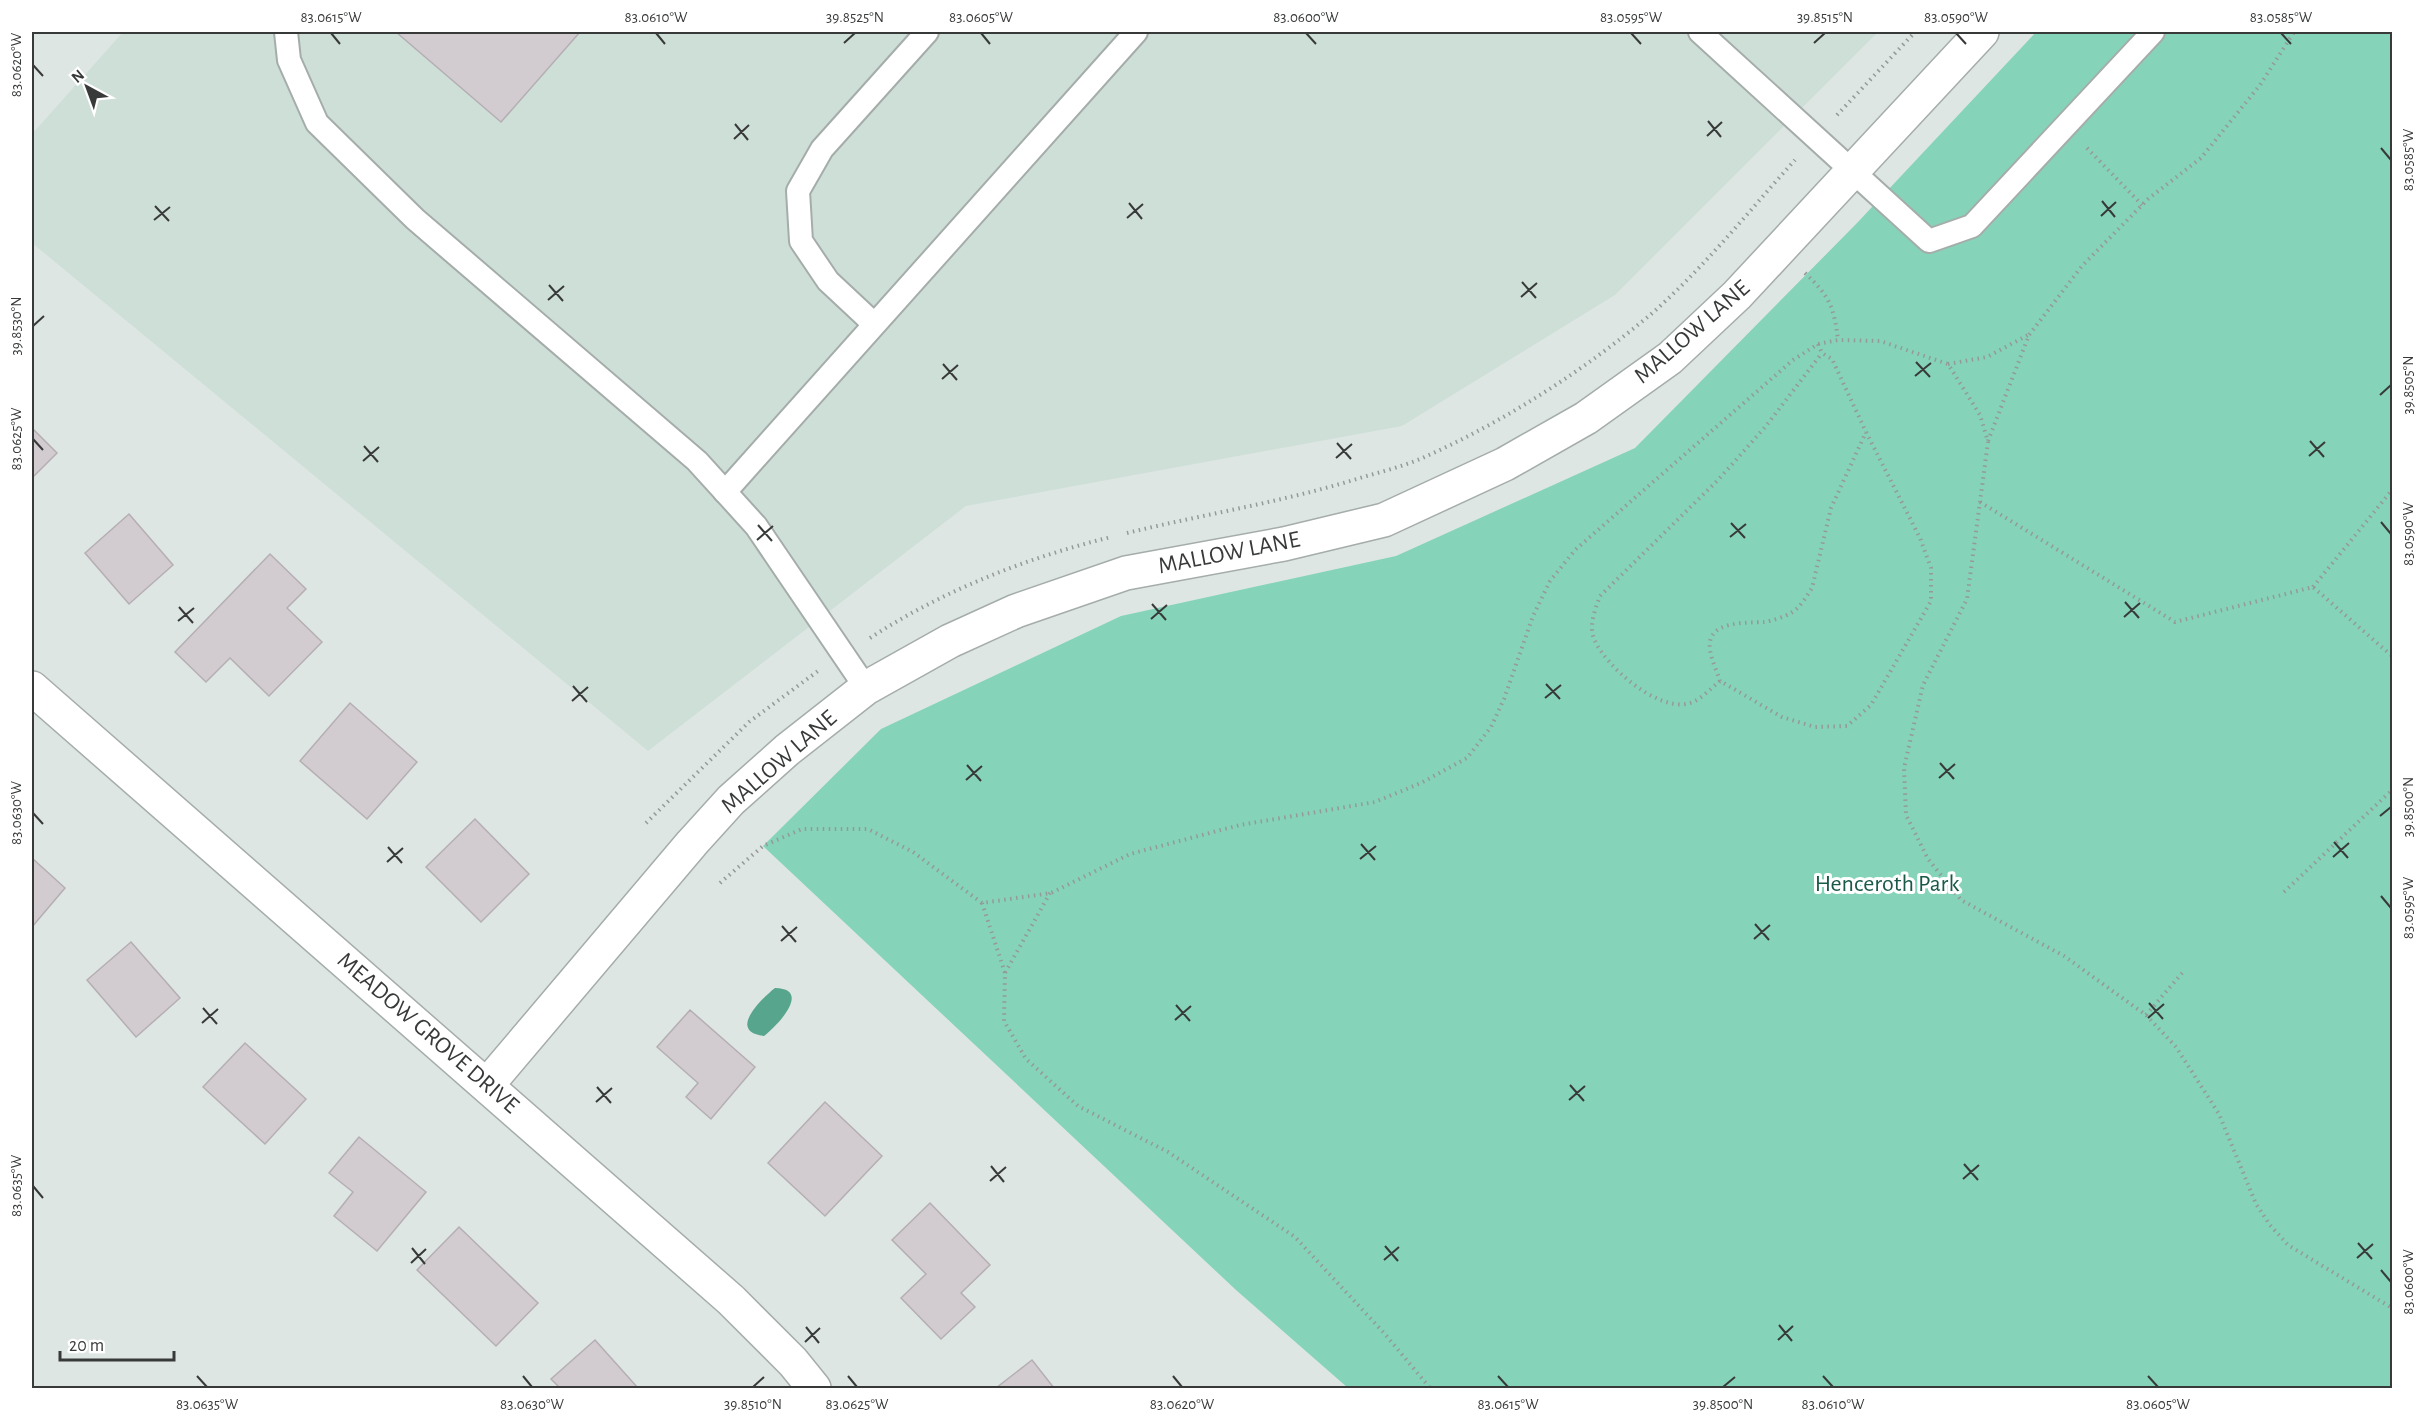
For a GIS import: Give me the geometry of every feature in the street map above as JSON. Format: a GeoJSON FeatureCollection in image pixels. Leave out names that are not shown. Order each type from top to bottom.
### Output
{"type":"FeatureCollection","features":[{"type":"Feature","properties":{"kind":"street","name":"MALLOW LANE"},"geometry":{"type":"LineString","coordinates":[[488,1084],[731,800],[787,750],[866,688],[950,641],[1016,611],[1126,573],[1284,544],[1384,519],[1505,464],[1586,418],[1670,358],[1737,295],[1982,32]]}},
{"type":"Feature","properties":{"kind":"street","name":"MEADOW GROVE DRIVE"},"geometry":{"type":"LineString","coordinates":[[32,688],[488,1084],[731,1300],[793,1362],[814,1389]]}},
{"type":"Feature","properties":{"kind":"lane"},"geometry":{"type":"LineString","coordinates":[[286,32],[289,60],[317,123],[415,219],[697,461],[756,526],[866,688]]}},
{"type":"Feature","properties":{"kind":"lane"},"geometry":{"type":"LineString","coordinates":[[874,324],[828,281],[801,241],[798,191],[822,149],[927,32]]}},
{"type":"Feature","properties":{"kind":"lane"},"geometry":{"type":"LineString","coordinates":[[725,492],[1136,32]]}},
{"type":"Feature","properties":{"kind":"lane"},"geometry":{"type":"LineString","coordinates":[[1700,32],[1929,242],[1972,226],[2153,32]]}},
{"type":"Feature","properties":{"kind":"path"},"geometry":{"type":"LineString","coordinates":[[1126,533],[1299,497],[1374,474],[1419,459],[1508,414],[1581,367],[1650,314],[1725,240],[1816,137],[1915,32]]}},
{"type":"Feature","properties":{"kind":"path"},"geometry":{"type":"LineString","coordinates":[[2294,32],[2260,84],[2201,158],[2142,205],[2082,266],[2030,335],[1988,442],[1967,599],[1923,685],[1904,768],[1906,815],[1928,859],[1961,900],[2064,956],[2146,1014],[2176,1047],[2219,1114],[2256,1204],[2270,1225],[2288,1245],[2392,1308]]}},
{"type":"Feature","properties":{"kind":"path"},"geometry":{"type":"LineString","coordinates":[[2066,126],[2142,205]]}},
{"type":"Feature","properties":{"kind":"path"},"geometry":{"type":"LineString","coordinates":[[982,903],[1051,893],[1130,854],[1240,825],[1375,802],[1421,783],[1467,758],[1491,727],[1504,699],[1533,616],[1550,581],[1575,550],[1793,360],[1818,345],[1838,340],[1880,341],[1948,364],[1987,357],[2030,335]]}},
{"type":"Feature","properties":{"kind":"path"},"geometry":{"type":"LineString","coordinates":[[1818,345],[1821,353],[1832,359],[1920,538],[1931,568],[1931,601],[1871,705],[1847,726],[1815,727],[1782,717],[1720,681],[1709,648],[1712,636],[1725,626],[1737,622],[1767,622],[1793,612],[1812,588],[1831,508],[1866,432]]}},
{"type":"Feature","properties":{"kind":"path"},"geometry":{"type":"LineString","coordinates":[[1720,681],[1699,699],[1687,704],[1674,704],[1641,690],[1615,668],[1594,640],[1592,619],[1600,596],[1718,480],[1766,426],[1821,353]]}},
{"type":"Feature","properties":{"kind":"path"},"geometry":{"type":"LineString","coordinates":[[1948,364],[1980,416],[1988,442]]}},
{"type":"Feature","properties":{"kind":"path"},"geometry":{"type":"LineString","coordinates":[[1980,502],[2175,622],[2313,587],[2392,490]]}},
{"type":"Feature","properties":{"kind":"path"},"geometry":{"type":"LineString","coordinates":[[646,823],[749,722],[795,686],[886,627],[970,584],[1060,550],[1115,536]]}},
{"type":"Feature","properties":{"kind":"path"},"geometry":{"type":"LineString","coordinates":[[2313,587],[2392,656]]}},
{"type":"Feature","properties":{"kind":"path"},"geometry":{"type":"LineString","coordinates":[[2284,892],[2392,790]]}},
{"type":"Feature","properties":{"kind":"path"},"geometry":{"type":"LineString","coordinates":[[720,883],[763,846],[802,829],[868,829],[913,852],[982,903],[1005,973],[1005,1021],[1026,1059],[1078,1106],[1168,1152],[1295,1237],[1384,1333],[1430,1389]]}},
{"type":"Feature","properties":{"kind":"path"},"geometry":{"type":"LineString","coordinates":[[1005,973],[1051,893]]}},
{"type":"Feature","properties":{"kind":"path"},"geometry":{"type":"LineString","coordinates":[[2146,1014],[2183,972]]}},
{"type":"Feature","properties":{"kind":"shaded area"},"geometry":{"type":"Polygon","coordinates":[[[123,32],[1878,32],[1615,295],[1402,426],[966,506],[648,751],[32,243],[32,134],[123,32]]]}},
{"type":"Feature","properties":{"kind":"shaded area"},"geometry":{"type":"Polygon","coordinates":[[[775,988],[786,990],[791,995],[788,1009],[764,1036],[753,1033],[748,1028],[750,1015],[775,988]]]}},
{"type":"Feature","properties":{"kind":"green space","name":"Henceroth Park"},"geometry":{"type":"Polygon","coordinates":[[[2036,32],[2392,32],[2392,1388],[1348,1388],[1236,1290],[763,846],[881,729],[1121,616],[1396,556],[1635,448],[1857,223],[2036,32]]]}},
{"type":"Feature","properties":{"kind":"building"},"geometry":{"type":"Polygon","coordinates":[[[396,32],[580,32],[501,122],[396,32]]]}},
{"type":"Feature","properties":{"kind":"building"},"geometry":{"type":"Polygon","coordinates":[[[32,428],[57,453],[32,478],[32,428]]]}},
{"type":"Feature","properties":{"kind":"building"},"geometry":{"type":"Polygon","coordinates":[[[129,514],[173,565],[129,604],[85,553],[129,514]]]}},
{"type":"Feature","properties":{"kind":"building"},"geometry":{"type":"Polygon","coordinates":[[[270,554],[306,589],[287,608],[322,642],[269,696],[230,658],[206,682],[175,652],[270,554]]]}},
{"type":"Feature","properties":{"kind":"building"},"geometry":{"type":"Polygon","coordinates":[[[350,703],[417,762],[367,819],[300,761],[350,703]]]}},
{"type":"Feature","properties":{"kind":"building"},"geometry":{"type":"Polygon","coordinates":[[[475,819],[529,874],[481,922],[426,867],[475,819]]]}},
{"type":"Feature","properties":{"kind":"building"},"geometry":{"type":"Polygon","coordinates":[[[32,858],[65,888],[32,927],[32,858]]]}},
{"type":"Feature","properties":{"kind":"building"},"geometry":{"type":"Polygon","coordinates":[[[131,942],[180,998],[136,1037],[87,980],[131,942]]]}},
{"type":"Feature","properties":{"kind":"building"},"geometry":{"type":"Polygon","coordinates":[[[690,1010],[755,1067],[711,1119],[686,1097],[698,1083],[657,1047],[690,1010]]]}},
{"type":"Feature","properties":{"kind":"building"},"geometry":{"type":"Polygon","coordinates":[[[245,1043],[306,1099],[265,1144],[203,1087],[245,1043]]]}},
{"type":"Feature","properties":{"kind":"building"},"geometry":{"type":"Polygon","coordinates":[[[825,1102],[882,1156],[825,1216],[768,1163],[825,1102]]]}},
{"type":"Feature","properties":{"kind":"building"},"geometry":{"type":"Polygon","coordinates":[[[359,1137],[426,1192],[377,1251],[334,1216],[353,1192],[329,1173],[359,1137]]]}},
{"type":"Feature","properties":{"kind":"building"},"geometry":{"type":"Polygon","coordinates":[[[930,1203],[990,1265],[961,1293],[975,1307],[941,1339],[901,1298],[926,1274],[892,1240],[930,1203]]]}},
{"type":"Feature","properties":{"kind":"building"},"geometry":{"type":"Polygon","coordinates":[[[459,1227],[538,1303],[496,1346],[417,1270],[459,1227]]]}},
{"type":"Feature","properties":{"kind":"building"},"geometry":{"type":"Polygon","coordinates":[[[595,1340],[638,1388],[560,1388],[551,1379],[595,1340]]]}},
{"type":"Feature","properties":{"kind":"building"},"geometry":{"type":"Polygon","coordinates":[[[1032,1360],[1054,1388],[996,1388],[1032,1360]]]}}]}
